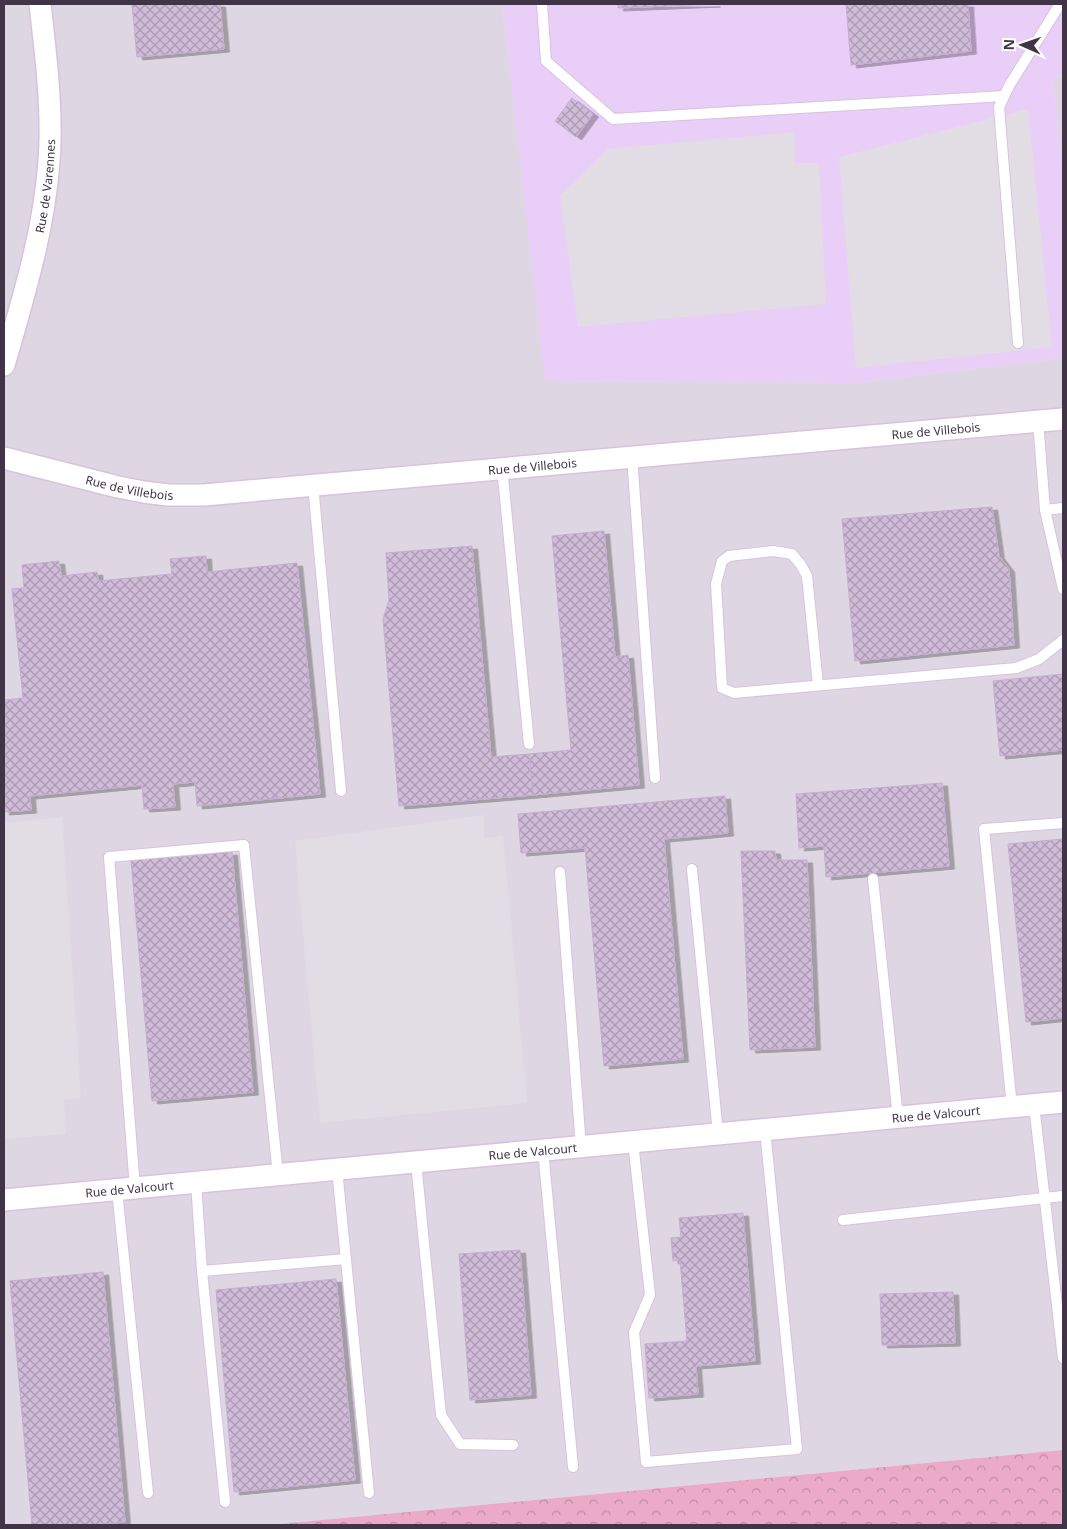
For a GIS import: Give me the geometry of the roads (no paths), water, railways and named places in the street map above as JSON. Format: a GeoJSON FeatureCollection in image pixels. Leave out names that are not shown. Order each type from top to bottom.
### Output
{"type":"FeatureCollection","features":[{"type":"Feature","properties":{"kind":"street","name":"Rue de Varennes"},"geometry":{"type":"LineString","coordinates":[[4,365],[36,247],[47,180],[50,142],[50,93],[40,4]]}},
{"type":"Feature","properties":{"kind":"street","name":"Rue de Villebois"},"geometry":{"type":"LineString","coordinates":[[4,458],[118,487],[168,496],[204,495],[1063,418]]}},
{"type":"Feature","properties":{"kind":"street","name":"Rue de Valcourt"},"geometry":{"type":"LineString","coordinates":[[4,1200],[1063,1102]]}},
{"type":"Feature","properties":{"kind":"lane"},"geometry":{"type":"LineString","coordinates":[[542,4],[546,61],[613,119],[1004,96]]}},
{"type":"Feature","properties":{"kind":"lane"},"geometry":{"type":"LineString","coordinates":[[1018,343],[999,107],[1060,4]]}},
{"type":"Feature","properties":{"kind":"lane"},"geometry":{"type":"LineString","coordinates":[[1038,421],[1045,510],[1063,588]]}},
{"type":"Feature","properties":{"kind":"lane"},"geometry":{"type":"LineString","coordinates":[[632,456],[656,778]]}},
{"type":"Feature","properties":{"kind":"lane"},"geometry":{"type":"LineString","coordinates":[[502,468],[529,744]]}},
{"type":"Feature","properties":{"kind":"lane"},"geometry":{"type":"LineString","coordinates":[[313,484],[341,791]]}},
{"type":"Feature","properties":{"kind":"lane"},"geometry":{"type":"LineString","coordinates":[[1045,510],[1063,508]]}},
{"type":"Feature","properties":{"kind":"lane"},"geometry":{"type":"LineString","coordinates":[[818,685],[806,576],[801,566],[792,554],[773,551],[729,556],[722,562],[716,584],[722,688],[734,693],[1016,668],[1039,660],[1063,640]]}},
{"type":"Feature","properties":{"kind":"lane"},"geometry":{"type":"LineString","coordinates":[[1012,1107],[984,829],[1063,823]]}},
{"type":"Feature","properties":{"kind":"lane"},"geometry":{"type":"LineString","coordinates":[[148,1493],[126,1189],[109,857],[244,845],[278,1175]]}},
{"type":"Feature","properties":{"kind":"lane"},"geometry":{"type":"LineString","coordinates":[[692,868],[718,1134]]}},
{"type":"Feature","properties":{"kind":"lane"},"geometry":{"type":"LineString","coordinates":[[560,872],[581,1147]]}},
{"type":"Feature","properties":{"kind":"lane"},"geometry":{"type":"LineString","coordinates":[[873,879],[898,1118]]}},
{"type":"Feature","properties":{"kind":"lane"},"geometry":{"type":"LineString","coordinates":[[1034,1105],[1063,1358]]}},
{"type":"Feature","properties":{"kind":"lane"},"geometry":{"type":"LineString","coordinates":[[633,1142],[650,1295],[634,1332],[646,1462],[797,1449],[765,1130]]}},
{"type":"Feature","properties":{"kind":"lane"},"geometry":{"type":"LineString","coordinates":[[543,1150],[573,1467]]}},
{"type":"Feature","properties":{"kind":"lane"},"geometry":{"type":"LineString","coordinates":[[416,1162],[441,1415],[460,1444],[513,1444]]}},
{"type":"Feature","properties":{"kind":"lane"},"geometry":{"type":"LineString","coordinates":[[337,1169],[370,1493]]}},
{"type":"Feature","properties":{"kind":"lane"},"geometry":{"type":"LineString","coordinates":[[196,1182],[202,1271],[225,1502]]}},
{"type":"Feature","properties":{"kind":"lane"},"geometry":{"type":"LineString","coordinates":[[843,1220],[1063,1196]]}},
{"type":"Feature","properties":{"kind":"lane"},"geometry":{"type":"LineString","coordinates":[[202,1271],[346,1259]]}}]}
